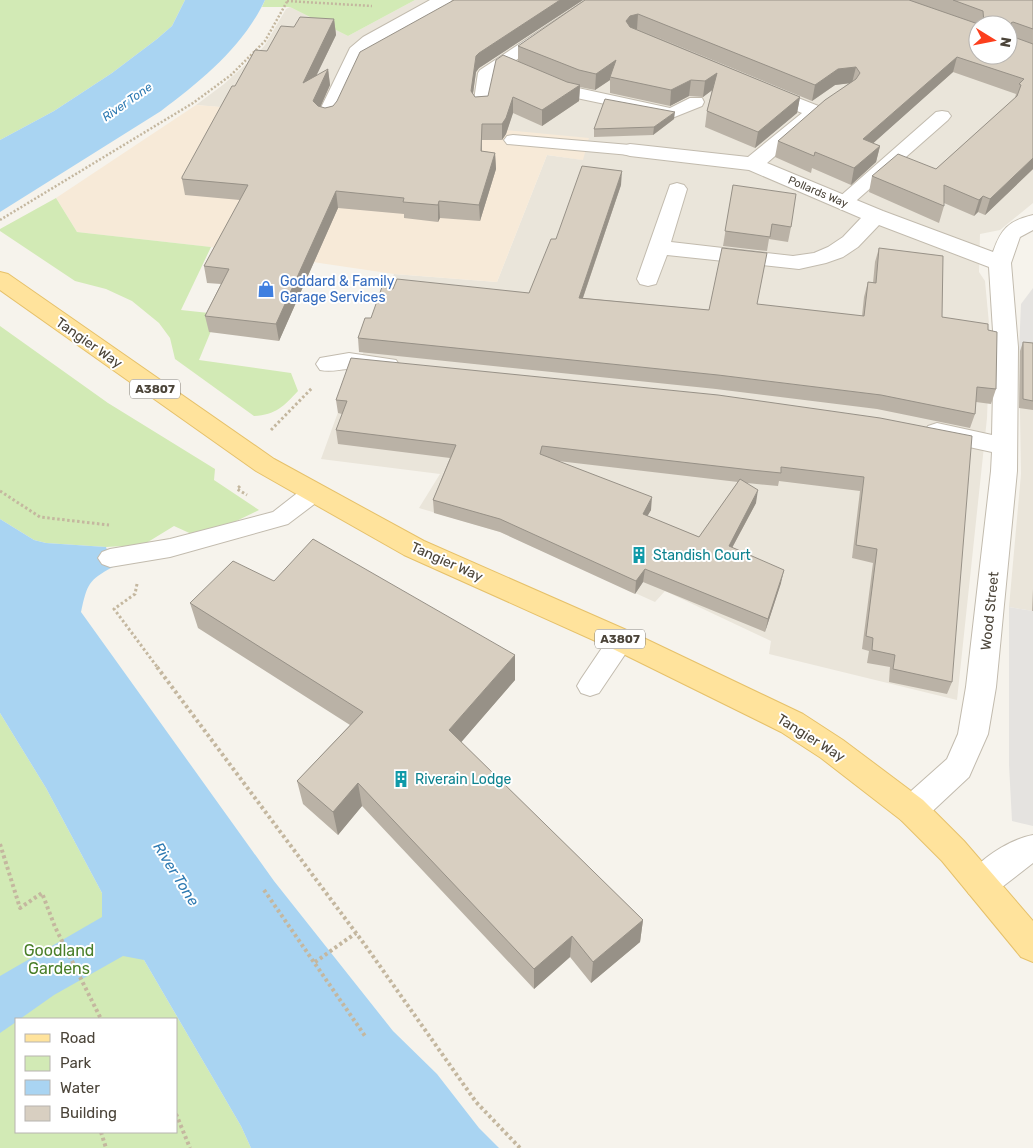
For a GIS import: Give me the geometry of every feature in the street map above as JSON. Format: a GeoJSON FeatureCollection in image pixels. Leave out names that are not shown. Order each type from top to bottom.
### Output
{"type":"FeatureCollection","features":[{"type":"Feature","properties":{"kind":"main road","name":"Tangier Way"},"geometry":{"type":"LineString","coordinates":[[0,280],[265,465],[313,493],[414,548],[622,640],[792,723],[832,749],[912,810]]}},
{"type":"Feature","properties":{"kind":"main road","name":"A3807"},"geometry":{"type":"LineString","coordinates":[[912,810],[953,851],[1033,946]]}},
{"type":"Feature","properties":{"kind":"street"},"geometry":{"type":"LineString","coordinates":[[327,116],[357,52],[370,42],[444,0]]}},
{"type":"Feature","properties":{"kind":"street"},"geometry":{"type":"LineString","coordinates":[[746,83],[822,106],[753,164]]}},
{"type":"Feature","properties":{"kind":"street","name":"Pollards Way"},"geometry":{"type":"LineString","coordinates":[[630,150],[753,164],[875,216],[1000,263]]}},
{"type":"Feature","properties":{"kind":"street"},"geometry":{"type":"LineString","coordinates":[[648,279],[660,247],[677,189]]}},
{"type":"Feature","properties":{"kind":"street"},"geometry":{"type":"LineString","coordinates":[[660,247],[793,263],[805,262],[841,249],[875,216]]}},
{"type":"Feature","properties":{"kind":"street","name":"Wood Street"},"geometry":{"type":"LineString","coordinates":[[912,810],[958,768],[973,734],[981,688],[1004,471],[1006,347],[1000,263],[1010,234],[1033,221]]}},
{"type":"Feature","properties":{"kind":"street"},"geometry":{"type":"LineString","coordinates":[[328,364],[349,362],[412,368]]}},
{"type":"Feature","properties":{"kind":"street"},"geometry":{"type":"LineString","coordinates":[[916,428],[1004,446]]}},
{"type":"Feature","properties":{"kind":"street"},"geometry":{"type":"LineString","coordinates":[[981,883],[1022,851],[1033,849]]}},
{"type":"Feature","properties":{"kind":"lane"},"geometry":{"type":"LineString","coordinates":[[480,106],[486,73],[596,0]]}},
{"type":"Feature","properties":{"kind":"lane"},"geometry":{"type":"LineString","coordinates":[[500,62],[518,70]]}},
{"type":"Feature","properties":{"kind":"lane"},"geometry":{"type":"LineString","coordinates":[[536,77],[573,92],[672,113],[696,102]]}},
{"type":"Feature","properties":{"kind":"lane"},"geometry":{"type":"LineString","coordinates":[[843,203],[942,116]]}},
{"type":"Feature","properties":{"kind":"lane"},"geometry":{"type":"LineString","coordinates":[[513,140],[630,150]]}},
{"type":"Feature","properties":{"kind":"lane"},"geometry":{"type":"LineString","coordinates":[[110,558],[170,548],[280,518],[313,493]]}},
{"type":"Feature","properties":{"kind":"lane"},"geometry":{"type":"LineString","coordinates":[[590,686],[622,640]]}},
{"type":"Feature","properties":{"kind":"path"},"geometry":{"type":"LineString","coordinates":[[0,220],[193,103],[230,75],[251,57],[265,41],[288,1],[427,9]]}},
{"type":"Feature","properties":{"kind":"path"},"geometry":{"type":"LineString","coordinates":[[265,465],[289,447],[270,431],[310,392],[328,364]]}},
{"type":"Feature","properties":{"kind":"path"},"geometry":{"type":"LineString","coordinates":[[0,492],[40,517],[116,526]]}},
{"type":"Feature","properties":{"kind":"path"},"geometry":{"type":"LineString","coordinates":[[138,576],[135,594],[114,609],[356,933],[476,1102],[520,1148]]}},
{"type":"Feature","properties":{"kind":"path"},"geometry":{"type":"LineString","coordinates":[[0,844],[20,908],[42,892],[55,927],[100,1018]]}},
{"type":"Feature","properties":{"kind":"path"},"geometry":{"type":"LineString","coordinates":[[264,890],[365,1036]]}},
{"type":"Feature","properties":{"kind":"path"},"geometry":{"type":"LineString","coordinates":[[315,962],[356,933]]}},
{"type":"Feature","properties":{"kind":"path"},"geometry":{"type":"LineString","coordinates":[[178,1119],[190,1148]]}},
{"type":"Feature","properties":{"kind":"path"},"geometry":{"type":"LineString","coordinates":[[101,1133],[106,1148]]}},
{"type":"Feature","properties":{"kind":"shaded area"},"geometry":{"type":"Polygon","coordinates":[[[415,0],[1033,0],[1033,203],[1000,230],[980,234],[979,272],[985,281],[990,334],[987,418],[957,700],[769,654],[771,641],[665,591],[655,602],[500,532],[419,508],[440,474],[321,459],[349,382],[364,351],[394,274],[497,282],[547,155],[583,160],[297,114],[196,105],[224,84],[256,55],[265,45],[286,9],[290,7],[348,36],[415,0]]]}},
{"type":"Feature","properties":{"kind":"shaded area"},"geometry":{"type":"Polygon","coordinates":[[[196,105],[589,138],[583,160],[547,155],[497,282],[394,274],[211,247],[77,232],[56,198],[196,105]]]}},
{"type":"Feature","properties":{"kind":"shaded area"},"geometry":{"type":"Polygon","coordinates":[[[1033,288],[1033,353],[1019,350],[1021,304],[1033,288]]]}},
{"type":"Feature","properties":{"kind":"shaded area"},"geometry":{"type":"Polygon","coordinates":[[[1019,350],[1033,353],[1033,611],[1009,607],[1021,474],[1019,350]]]}},
{"type":"Feature","properties":{"kind":"shaded area"},"geometry":{"type":"Polygon","coordinates":[[[1009,607],[1033,611],[1033,826],[1012,821],[1009,765],[1009,607]]]}},
{"type":"Feature","properties":{"kind":"green space"},"geometry":{"type":"Polygon","coordinates":[[[0,0],[185,0],[172,26],[157,39],[112,73],[54,111],[0,140],[0,0]]]}},
{"type":"Feature","properties":{"kind":"green space"},"geometry":{"type":"Polygon","coordinates":[[[265,0],[415,0],[348,36],[290,7],[262,7],[265,0]]]}},
{"type":"Feature","properties":{"kind":"green space"},"geometry":{"type":"Polygon","coordinates":[[[56,198],[77,232],[211,247],[181,310],[218,314],[199,360],[291,373],[298,391],[274,412],[254,416],[175,359],[170,338],[159,323],[132,301],[106,289],[75,281],[0,231],[0,229],[56,198]]]}},
{"type":"Feature","properties":{"kind":"green space"},"geometry":{"type":"Polygon","coordinates":[[[0,326],[108,403],[215,469],[214,480],[259,510],[226,526],[196,536],[174,526],[143,545],[106,547],[46,543],[34,540],[0,519],[0,326]]]}},
{"type":"Feature","properties":{"kind":"green space","name":"Goodland Gardens"},"geometry":{"type":"Polygon","coordinates":[[[0,713],[46,788],[102,893],[102,917],[144,960],[178,1018],[15,1018],[15,1133],[178,1133],[178,1018],[241,1126],[251,1148],[0,1148],[0,713]]]}},
{"type":"Feature","properties":{"kind":"water","name":"River Tone"},"geometry":{"type":"Polygon","coordinates":[[[185,0],[265,0],[245,33],[220,62],[161,111],[0,212],[0,140],[54,111],[112,73],[157,39],[172,26],[185,0]]]}},
{"type":"Feature","properties":{"kind":"water","name":"River Tone"},"geometry":{"type":"Polygon","coordinates":[[[0,519],[34,540],[46,543],[106,547],[113,567],[98,576],[90,584],[81,612],[274,881],[393,1031],[437,1074],[479,1128],[499,1148],[251,1148],[241,1126],[144,960],[123,956],[54,995],[21,1018],[15,1018],[15,1023],[0,1033],[0,976],[102,917],[102,893],[46,788],[0,713],[0,519]]]}},
{"type":"Feature","properties":{"kind":"building"},"geometry":{"type":"Polygon","coordinates":[[[454,0],[560,0],[476,56],[471,91],[475,97],[488,96],[496,60],[503,55],[567,82],[580,85],[542,110],[513,97],[502,124],[482,124],[481,151],[495,153],[479,205],[439,201],[438,205],[403,202],[404,198],[336,191],[276,324],[205,316],[229,269],[204,266],[248,185],[182,179],[182,177],[232,86],[235,86],[255,50],[267,51],[281,26],[294,27],[300,17],[334,19],[303,83],[328,69],[313,101],[318,106],[325,108],[333,106],[360,52],[454,0]]]}},
{"type":"Feature","properties":{"kind":"building"},"geometry":{"type":"Polygon","coordinates":[[[585,0],[909,0],[968,20],[968,61],[957,57],[863,139],[880,146],[854,168],[815,152],[814,156],[778,141],[825,100],[856,79],[860,73],[856,67],[838,69],[815,85],[638,14],[630,16],[626,21],[630,27],[800,97],[758,132],[707,111],[717,73],[705,81],[691,80],[671,90],[610,77],[616,60],[596,74],[579,70],[518,46],[585,0]]]}},
{"type":"Feature","properties":{"kind":"building"},"geometry":{"type":"Polygon","coordinates":[[[953,0],[1033,0],[1033,29],[1018,24],[1018,15],[983,15],[983,11],[953,0]]]}},
{"type":"Feature","properties":{"kind":"building"},"geometry":{"type":"Polygon","coordinates":[[[1018,39],[1033,44],[1033,158],[990,199],[983,196],[979,200],[944,185],[944,206],[872,176],[898,154],[936,169],[1017,96],[1021,85],[1019,84],[1024,79],[981,65],[1018,65],[1018,39]]]}},
{"type":"Feature","properties":{"kind":"building"},"geometry":{"type":"Polygon","coordinates":[[[605,99],[675,112],[654,127],[594,129],[605,99]]]}},
{"type":"Feature","properties":{"kind":"building"},"geometry":{"type":"Polygon","coordinates":[[[582,166],[622,171],[579,298],[709,310],[722,248],[767,253],[757,304],[864,316],[868,282],[876,283],[879,248],[943,256],[942,317],[988,324],[988,330],[997,332],[996,389],[977,387],[975,414],[881,395],[718,375],[358,338],[365,318],[371,318],[382,287],[393,289],[397,279],[529,293],[551,239],[556,239],[582,166]]]}},
{"type":"Feature","properties":{"kind":"building"},"geometry":{"type":"Polygon","coordinates":[[[733,185],[796,194],[791,227],[772,224],[770,237],[725,231],[733,185]]]}},
{"type":"Feature","properties":{"kind":"building"},"geometry":{"type":"Polygon","coordinates":[[[1023,342],[1033,343],[1033,401],[1023,399],[1023,342]]]}},
{"type":"Feature","properties":{"kind":"building"},"geometry":{"type":"Polygon","coordinates":[[[351,358],[718,395],[880,418],[972,436],[952,682],[893,669],[895,655],[872,650],[873,638],[866,636],[877,549],[856,545],[864,477],[781,467],[781,473],[542,446],[540,454],[652,497],[643,514],[699,537],[740,479],[758,490],[729,546],[784,570],[768,619],[645,569],[636,581],[500,519],[433,500],[456,445],[336,430],[347,401],[336,400],[351,358]]]}},
{"type":"Feature","properties":{"kind":"building","name":"Riverain Lodge"},"geometry":{"type":"Polygon","coordinates":[[[313,539],[515,655],[449,730],[643,920],[593,962],[572,936],[534,969],[358,783],[333,812],[297,781],[363,712],[190,603],[233,561],[274,581],[313,539]]]}},
{"type":"Feature","properties":{"kind":"place","name":"Goddard & Family Garage Services"},"geometry":{"type":"Point","coordinates":[266,289]}},
{"type":"Feature","properties":{"kind":"place","name":"Standish Court"},"geometry":{"type":"Point","coordinates":[639,555]}},
{"type":"Feature","properties":{"kind":"place","name":"Riverain Lodge"},"geometry":{"type":"Point","coordinates":[401,779]}}]}
